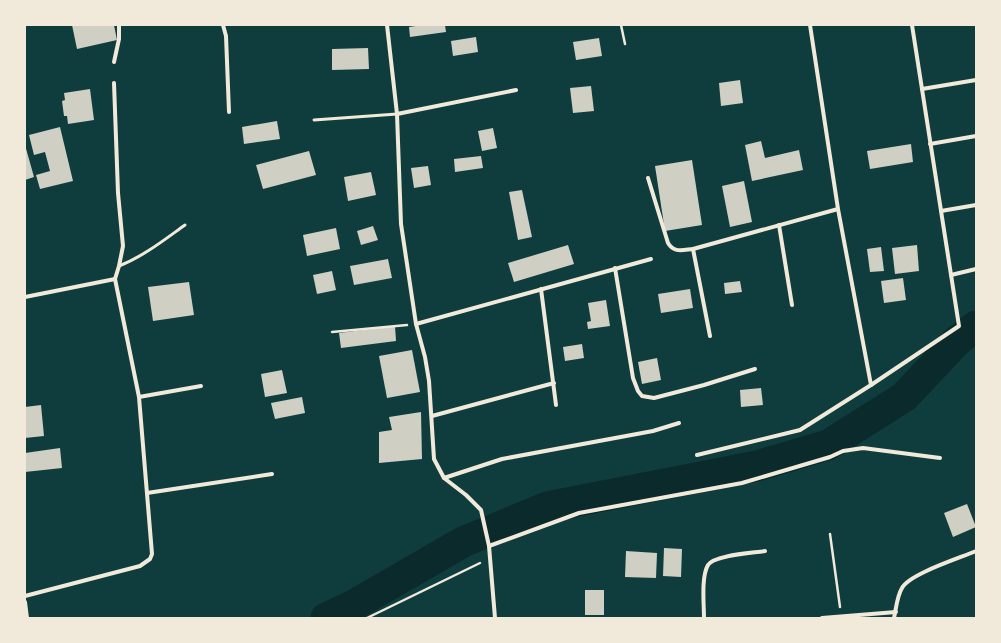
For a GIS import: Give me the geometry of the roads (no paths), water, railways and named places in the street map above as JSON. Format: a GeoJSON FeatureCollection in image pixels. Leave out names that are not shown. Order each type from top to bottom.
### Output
{"type":"FeatureCollection","features":[{"type":"Feature","properties":{"kind":"street"},"geometry":{"type":"LineString","coordinates":[[114,62],[119,39],[118,25]]}},
{"type":"Feature","properties":{"kind":"street"},"geometry":{"type":"LineString","coordinates":[[223,25],[226,36],[229,112]]}},
{"type":"Feature","properties":{"kind":"street"},"geometry":{"type":"LineString","coordinates":[[387,25],[396,114],[401,224],[416,324],[425,356],[432,416],[434,459],[444,478],[466,495],[481,510],[489,544],[495,618]]}},
{"type":"Feature","properties":{"kind":"street"},"geometry":{"type":"LineString","coordinates":[[810,25],[838,209],[871,385]]}},
{"type":"Feature","properties":{"kind":"street"},"geometry":{"type":"LineString","coordinates":[[697,455],[800,430],[871,385],[959,326],[912,25]]}},
{"type":"Feature","properties":{"kind":"street"},"geometry":{"type":"LineString","coordinates":[[922,89],[976,80]]}},
{"type":"Feature","properties":{"kind":"street"},"geometry":{"type":"LineString","coordinates":[[25,596],[140,566],[150,559],[152,554],[139,397],[115,279],[123,246],[118,193],[114,83]]}},
{"type":"Feature","properties":{"kind":"street"},"geometry":{"type":"LineString","coordinates":[[396,114],[516,90]]}},
{"type":"Feature","properties":{"kind":"street"},"geometry":{"type":"LineString","coordinates":[[930,144],[976,136]]}},
{"type":"Feature","properties":{"kind":"street"},"geometry":{"type":"LineString","coordinates":[[648,178],[668,243],[671,248],[677,250],[693,249],[838,209]]}},
{"type":"Feature","properties":{"kind":"street"},"geometry":{"type":"LineString","coordinates":[[941,211],[976,205]]}},
{"type":"Feature","properties":{"kind":"street"},"geometry":{"type":"LineString","coordinates":[[780,224],[792,306]]}},
{"type":"Feature","properties":{"kind":"street"},"geometry":{"type":"LineString","coordinates":[[693,249],[710,336]]}},
{"type":"Feature","properties":{"kind":"street"},"geometry":{"type":"LineString","coordinates":[[416,324],[651,259]]}},
{"type":"Feature","properties":{"kind":"street"},"geometry":{"type":"LineString","coordinates":[[615,268],[633,378],[638,391],[642,396],[654,398],[704,385],[755,369]]}},
{"type":"Feature","properties":{"kind":"street"},"geometry":{"type":"LineString","coordinates":[[951,275],[976,269]]}},
{"type":"Feature","properties":{"kind":"street"},"geometry":{"type":"LineString","coordinates":[[25,297],[115,279]]}},
{"type":"Feature","properties":{"kind":"street"},"geometry":{"type":"LineString","coordinates":[[541,289],[556,405]]}},
{"type":"Feature","properties":{"kind":"street"},"geometry":{"type":"LineString","coordinates":[[432,416],[554,383]]}},
{"type":"Feature","properties":{"kind":"street"},"geometry":{"type":"LineString","coordinates":[[139,397],[201,386]]}},
{"type":"Feature","properties":{"kind":"street"},"geometry":{"type":"LineString","coordinates":[[444,478],[502,459],[653,431],[679,423]]}},
{"type":"Feature","properties":{"kind":"street"},"geometry":{"type":"LineString","coordinates":[[489,544],[579,513],[742,483],[830,457],[843,451],[863,448],[940,458]]}},
{"type":"Feature","properties":{"kind":"street"},"geometry":{"type":"LineString","coordinates":[[147,493],[272,474]]}},
{"type":"Feature","properties":{"kind":"street"},"geometry":{"type":"LineString","coordinates":[[704,618],[705,574],[709,564],[715,559],[765,551]]}},
{"type":"Feature","properties":{"kind":"street"},"geometry":{"type":"LineString","coordinates":[[894,618],[901,589],[906,582],[915,576],[976,551]]}},
{"type":"Feature","properties":{"kind":"street"},"geometry":{"type":"LineString","coordinates":[[25,602],[27,618]]}},
{"type":"Feature","properties":{"kind":"street"},"geometry":{"type":"LineString","coordinates":[[822,618],[841,618],[896,612]]}},
{"type":"Feature","properties":{"kind":"lane"},"geometry":{"type":"LineString","coordinates":[[314,120],[396,114]]}},
{"type":"Feature","properties":{"kind":"lane"},"geometry":{"type":"LineString","coordinates":[[119,266],[133,260],[156,246],[185,225]]}},
{"type":"Feature","properties":{"kind":"waterway"},"geometry":{"type":"LineString","coordinates":[[326,618],[354,605],[463,542],[547,507],[757,466],[828,445],[904,397],[958,340],[976,326]]}}]}
